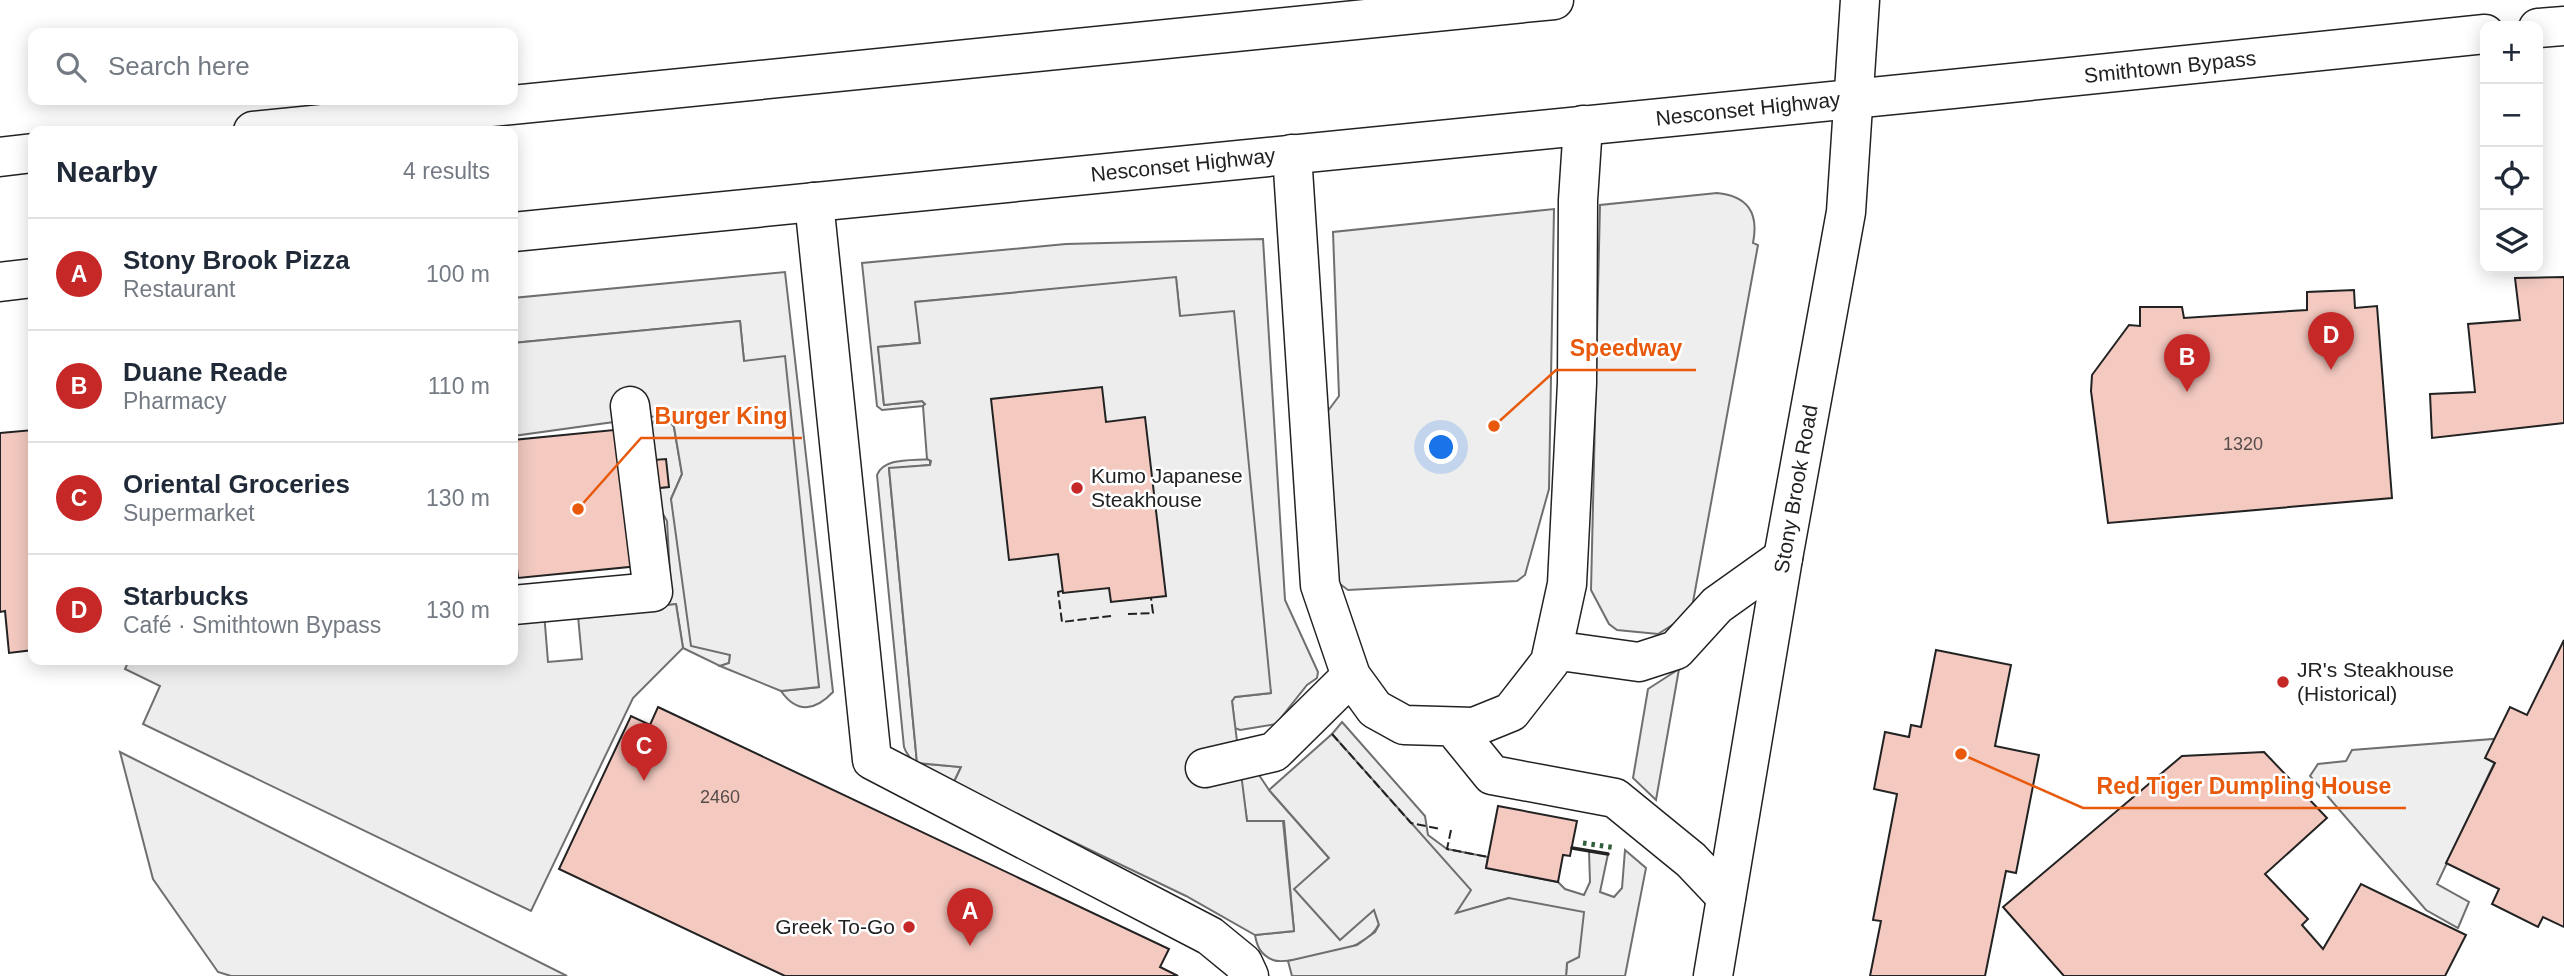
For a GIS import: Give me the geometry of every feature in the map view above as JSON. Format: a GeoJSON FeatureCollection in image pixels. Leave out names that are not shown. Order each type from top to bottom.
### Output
{"type":"FeatureCollection","features":[{"type":"Feature","properties":{"kind":"main road"},"geometry":{"type":"LineString","coordinates":[[518,104],[1554,0]]}},
{"type":"Feature","properties":{"kind":"main road","name":"Stony Brook Road"},"geometry":{"type":"LineString","coordinates":[[1713,976],[1783,558],[1846,212],[1860,0]]}},
{"type":"Feature","properties":{"kind":"main road"},"geometry":{"type":"LineString","coordinates":[[2543,28],[2564,26]]}},
{"type":"Feature","properties":{"kind":"main road","name":"Smithtown Bypass"},"geometry":{"type":"LineString","coordinates":[[1854,98],[2480,35]]}},
{"type":"Feature","properties":{"kind":"main road","name":"Nesconset Highway"},"geometry":{"type":"LineString","coordinates":[[518,232],[1854,98]]}},
{"type":"Feature","properties":{"kind":"main road"},"geometry":{"type":"LineString","coordinates":[[303,126],[511,105]]}},
{"type":"Feature","properties":{"kind":"main road"},"geometry":{"type":"LineString","coordinates":[[1292,154],[1320,585],[1351,676],[1374,709],[1404,725],[1474,727],[1511,712],[1550,662],[1567,584],[1577,383],[1578,200],[1583,125]]}},
{"type":"Feature","properties":{"kind":"main road"},"geometry":{"type":"LineString","coordinates":[[0,157],[28,154]]}},
{"type":"Feature","properties":{"kind":"main road"},"geometry":{"type":"LineString","coordinates":[[814,202],[872,761],[1210,936],[1243,963],[1249,976]]}},
{"type":"Feature","properties":{"kind":"main road"},"geometry":{"type":"LineString","coordinates":[[0,282],[28,279]]}},
{"type":"Feature","properties":{"kind":"main road"},"geometry":{"type":"LineString","coordinates":[[518,605],[653,592],[631,406]]}},
{"type":"Feature","properties":{"kind":"main road"},"geometry":{"type":"LineString","coordinates":[[1553,650],[1639,662],[1676,650],[1717,605],[1783,558]]}},
{"type":"Feature","properties":{"kind":"main road"},"geometry":{"type":"LineString","coordinates":[[1205,768],[1273,752],[1351,676]]}},
{"type":"Feature","properties":{"kind":"main road"},"geometry":{"type":"LineString","coordinates":[[1453,727],[1492,775],[1615,798],[1690,860],[1726,897]]}},
{"type":"Feature","properties":{"kind":"shaded area"},"geometry":{"type":"Polygon","coordinates":[[[1717,193],[1737,198],[1749,208],[1754,223],[1753,243],[1758,245],[1691,613],[1658,634],[1617,630],[1609,624],[1591,590],[1600,205],[1717,193]]]}},
{"type":"Feature","properties":{"kind":"shaded area"},"geometry":{"type":"Polygon","coordinates":[[[1554,209],[1549,489],[1525,575],[1517,581],[1348,590],[1336,581],[1319,423],[1339,396],[1333,232],[1554,209]]]}},
{"type":"Feature","properties":{"kind":"shaded area"},"geometry":{"type":"Polygon","coordinates":[[[1263,239],[1285,600],[1318,672],[1317,678],[1307,685],[1276,724],[1240,730],[1235,728],[1232,701],[1235,697],[1271,693],[1180,316],[1176,278],[916,302],[920,343],[878,347],[884,405],[922,401],[925,404],[882,410],[877,406],[862,263],[1066,244],[1263,239]]]}},
{"type":"Feature","properties":{"kind":"shaded area"},"geometry":{"type":"Polygon","coordinates":[[[785,272],[833,692],[820,703],[806,707],[793,704],[781,691],[819,687],[744,361],[740,321],[518,343],[518,298],[785,272]]]}},
{"type":"Feature","properties":{"kind":"shaded area"},"geometry":{"type":"Polygon","coordinates":[[[1176,277],[1180,316],[1234,311],[1271,693],[1235,697],[1232,701],[1247,821],[1283,821],[1294,931],[1255,935],[1186,896],[953,784],[961,767],[917,763],[889,468],[930,465],[931,461],[927,459],[925,404],[922,401],[884,405],[878,347],[920,343],[915,302],[1176,277]]]}},
{"type":"Feature","properties":{"kind":"shaded area"},"geometry":{"type":"Polygon","coordinates":[[[740,321],[744,361],[785,356],[819,687],[781,691],[720,666],[729,663],[730,655],[691,646],[671,499],[682,474],[674,427],[667,418],[657,416],[518,435],[518,343],[740,321]]]}},
{"type":"Feature","properties":{"kind":"shaded area"},"geometry":{"type":"Polygon","coordinates":[[[657,416],[667,418],[674,427],[682,474],[671,499],[730,655],[729,663],[720,666],[683,648],[676,604],[626,610],[670,576],[667,521],[652,495],[649,430],[657,416]]]}},
{"type":"Feature","properties":{"kind":"shaded area"},"geometry":{"type":"Polygon","coordinates":[[[930,459],[930,465],[889,469],[917,763],[961,767],[953,784],[918,765],[904,747],[877,475],[886,465],[892,463],[930,459]]]}},
{"type":"Feature","properties":{"kind":"shaded area"},"geometry":{"type":"Polygon","coordinates":[[[676,604],[683,648],[633,698],[531,911],[143,724],[160,686],[125,669],[127,665],[518,665],[518,615],[544,612],[548,662],[582,659],[578,616],[676,604]]]}},
{"type":"Feature","properties":{"kind":"shaded area"},"geometry":{"type":"Polygon","coordinates":[[[1679,669],[1656,800],[1633,778],[1648,689],[1679,669]]]}},
{"type":"Feature","properties":{"kind":"shaded area"},"geometry":{"type":"Polygon","coordinates":[[[1342,722],[1425,816],[1428,835],[1447,849],[1488,857],[1486,868],[1558,882],[1565,889],[1584,895],[1590,882],[1589,851],[1608,854],[1600,892],[1614,897],[1622,888],[1625,850],[1646,868],[1625,976],[1566,976],[1567,963],[1509,898],[1455,914],[1470,890],[1332,734],[1342,722]]]}},
{"type":"Feature","properties":{"kind":"shaded area"},"geometry":{"type":"Polygon","coordinates":[[[1332,734],[1471,890],[1456,913],[1509,898],[1584,912],[1579,957],[1567,963],[1566,976],[1292,976],[1288,961],[1357,945],[1375,932],[1379,925],[1374,910],[1340,940],[1294,889],[1329,858],[1269,790],[1332,734]]]}},
{"type":"Feature","properties":{"kind":"shaded area"},"geometry":{"type":"Polygon","coordinates":[[[2506,738],[2437,884],[2469,902],[2458,928],[2426,910],[2310,776],[2318,764],[2346,761],[2352,750],[2506,738]]]}},
{"type":"Feature","properties":{"kind":"shaded area"},"geometry":{"type":"Polygon","coordinates":[[[120,752],[567,976],[231,976],[218,972],[153,879],[120,752]]]}},
{"type":"Feature","properties":{"kind":"shaded area"},"geometry":{"type":"Polygon","coordinates":[[[1254,772],[1329,858],[1295,889],[1374,910],[1379,924],[1365,940],[1316,956],[1280,961],[1265,956],[1260,950],[1255,935],[1294,931],[1284,821],[1247,821],[1241,780],[1244,775],[1254,772]]]}},
{"type":"Feature","properties":{"kind":"building"},"geometry":{"type":"Polygon","coordinates":[[[2564,277],[2564,423],[2432,438],[2430,394],[2475,392],[2468,324],[2520,320],[2515,278],[2564,277]]]}},
{"type":"Feature","properties":{"kind":"building"},"geometry":{"type":"Polygon","coordinates":[[[2354,290],[2355,308],[2377,306],[2392,498],[2108,523],[2091,391],[2092,375],[2129,325],[2140,326],[2140,307],[2182,307],[2184,318],[2307,310],[2307,292],[2354,290]]]}},
{"type":"Feature","properties":{"kind":"building","name":"Kumo Japanese Steakhouse"},"geometry":{"type":"Polygon","coordinates":[[[1102,387],[1106,422],[1145,417],[1166,596],[1111,602],[1109,588],[1063,593],[1058,554],[1009,560],[991,399],[1102,387]]]}},
{"type":"Feature","properties":{"kind":"building"},"geometry":{"type":"Polygon","coordinates":[[[624,429],[628,462],[666,459],[669,487],[641,490],[649,565],[518,578],[518,440],[624,429]]]}},
{"type":"Feature","properties":{"kind":"building"},"geometry":{"type":"Polygon","coordinates":[[[28,430],[28,651],[9,653],[5,611],[0,612],[0,433],[28,430]]]}},
{"type":"Feature","properties":{"kind":"building"},"geometry":{"type":"Polygon","coordinates":[[[2564,640],[2564,927],[2543,917],[2538,927],[2492,904],[2499,889],[2446,863],[2495,763],[2485,758],[2510,707],[2527,715],[2564,640]]]}},
{"type":"Feature","properties":{"kind":"building"},"geometry":{"type":"Polygon","coordinates":[[[1936,650],[2011,665],[1995,746],[2039,755],[2016,873],[2006,871],[1985,976],[1870,976],[1881,921],[1873,920],[1897,794],[1874,789],[1885,732],[1909,737],[1911,725],[1921,727],[1936,650]]]}},
{"type":"Feature","properties":{"kind":"building"},"geometry":{"type":"Polygon","coordinates":[[[658,707],[1169,949],[1160,967],[1178,976],[785,976],[559,869],[631,716],[650,725],[658,707]]]}},
{"type":"Feature","properties":{"kind":"building"},"geometry":{"type":"Polygon","coordinates":[[[2264,752],[2327,818],[2265,874],[2308,919],[2302,925],[2323,949],[2361,884],[2466,935],[2445,976],[2064,976],[2003,907],[2182,756],[2264,752]]]}},
{"type":"Feature","properties":{"kind":"building"},"geometry":{"type":"Polygon","coordinates":[[[1498,806],[1577,821],[1570,856],[1563,855],[1558,882],[1486,868],[1498,806]]]}},
{"type":"Feature","properties":{"kind":"hedge"},"geometry":{"type":"LineString","coordinates":[[1583,843],[1616,848]]}},
{"type":"Feature","properties":{"kind":"fence"},"geometry":{"type":"LineString","coordinates":[[1062,591],[1058,592],[1062,622],[1111,616]]}},
{"type":"Feature","properties":{"kind":"fence"},"geometry":{"type":"LineString","coordinates":[[1128,614],[1153,613],[1151,598]]}},
{"type":"Feature","properties":{"kind":"fence"},"geometry":{"type":"LineString","coordinates":[[1332,734],[1411,823],[1440,829]]}},
{"type":"Feature","properties":{"kind":"fence"},"geometry":{"type":"LineString","coordinates":[[1451,830],[1447,849],[1488,857]]}},
{"type":"Feature","properties":{"kind":"wall"},"geometry":{"type":"LineString","coordinates":[[1572,848],[1608,854]]}},
{"type":"Feature","properties":{"kind":"place","name":"Starbucks"},"geometry":{"type":"Point","coordinates":[2331,370]}},
{"type":"Feature","properties":{"kind":"place","name":"Duane Reade"},"geometry":{"type":"Point","coordinates":[2187,392]}},
{"type":"Feature","properties":{"kind":"place","name":"Speedway"},"geometry":{"type":"Point","coordinates":[1494,426]}},
{"type":"Feature","properties":{"kind":"place","name":"Kumo Japanese Steakhouse"},"geometry":{"type":"Point","coordinates":[1077,488]}},
{"type":"Feature","properties":{"kind":"place","name":"Burger King"},"geometry":{"type":"Point","coordinates":[578,509]}},
{"type":"Feature","properties":{"kind":"place","name":"JR's Steakhouse (Historical)"},"geometry":{"type":"Point","coordinates":[2283,682]}},
{"type":"Feature","properties":{"kind":"place","name":"Red Tiger Dumpling House"},"geometry":{"type":"Point","coordinates":[1961,754]}},
{"type":"Feature","properties":{"kind":"place","name":"Oriental Groceries"},"geometry":{"type":"Point","coordinates":[644,781]}},
{"type":"Feature","properties":{"kind":"place","name":"Greek To-Go"},"geometry":{"type":"Point","coordinates":[909,927]}},
{"type":"Feature","properties":{"kind":"place","name":"Stony Brook Pizza"},"geometry":{"type":"Point","coordinates":[970,946]}}]}
